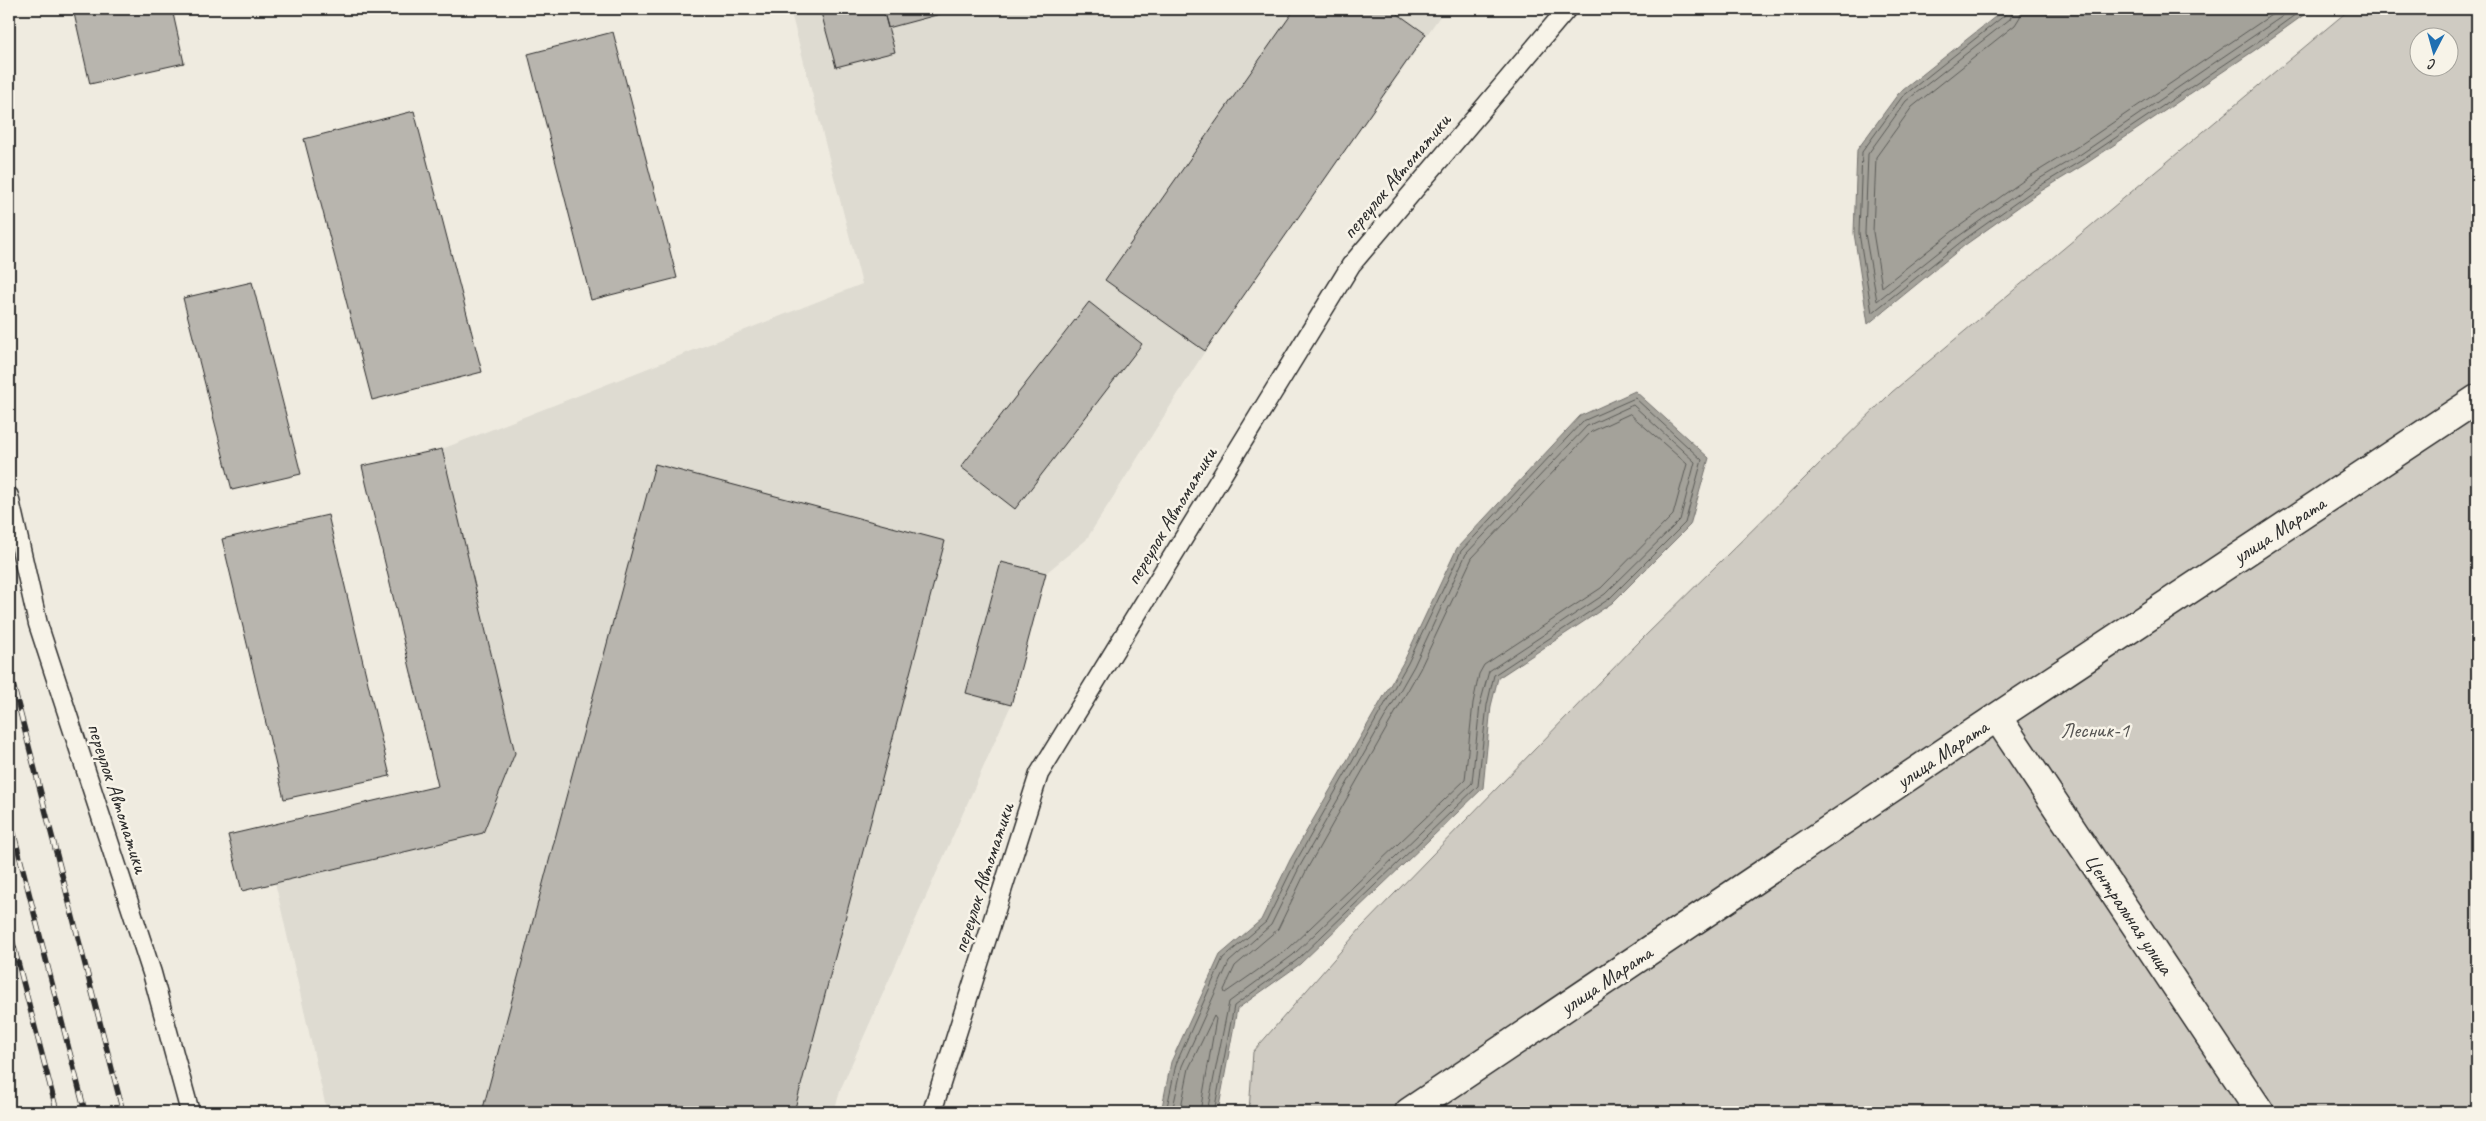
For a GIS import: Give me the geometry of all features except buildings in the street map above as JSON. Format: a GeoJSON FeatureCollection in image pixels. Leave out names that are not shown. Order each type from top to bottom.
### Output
{"type":"FeatureCollection","features":[{"type":"Feature","properties":{"kind":"street","name":"улица Марата"},"geometry":{"type":"LineString","coordinates":[[1409,1112],[1997,717],[2477,399]]}},
{"type":"Feature","properties":{"kind":"street","name":"Центральная улица"},"geometry":{"type":"LineString","coordinates":[[1997,717],[2260,1112]]}},
{"type":"Feature","properties":{"kind":"lane","name":"переулок Автоматики"},"geometry":{"type":"LineString","coordinates":[[932,1112],[1039,774],[1351,265],[1567,9]]}},
{"type":"Feature","properties":{"kind":"lane","name":"переулок Автоматики"},"geometry":{"type":"LineString","coordinates":[[9,496],[38,624],[152,973],[190,1112]]}},
{"type":"Feature","properties":{"kind":"shaded area"},"geometry":{"type":"Polygon","coordinates":[[[790,9],[1445,9],[1205,351],[1086,540],[1046,573],[1011,705],[841,1088],[834,1112],[327,1112],[275,882],[515,753],[442,449],[862,284],[790,9]]]}},
{"type":"Feature","properties":{"kind":"green space","name":"Лесник-1"},"geometry":{"type":"Polygon","coordinates":[[[2350,9],[2477,9],[2477,1112],[1249,1112],[1253,1052],[1361,928],[1640,641],[1892,392],[2350,9]]]}},
{"type":"Feature","properties":{"kind":"water"},"geometry":{"type":"Polygon","coordinates":[[[2005,9],[2312,9],[2255,50],[2087,163],[2041,191],[1965,245],[1868,324],[1854,233],[1857,150],[1898,94],[2005,9]]]}},
{"type":"Feature","properties":{"kind":"water"},"geometry":{"type":"Polygon","coordinates":[[[1635,391],[1709,458],[1690,525],[1612,603],[1498,678],[1491,706],[1483,788],[1300,964],[1237,1009],[1218,1112],[1161,1112],[1171,1062],[1220,955],[1261,920],[1290,860],[1404,661],[1457,548],[1580,416],[1635,391]]]}},
{"type":"Feature","properties":{"kind":"railway"},"geometry":{"type":"LineString","coordinates":[[9,669],[123,1112]]}},
{"type":"Feature","properties":{"kind":"railway"},"geometry":{"type":"LineString","coordinates":[[9,815],[85,1112]]}},
{"type":"Feature","properties":{"kind":"railway"},"geometry":{"type":"LineString","coordinates":[[9,928],[57,1112]]}}]}
